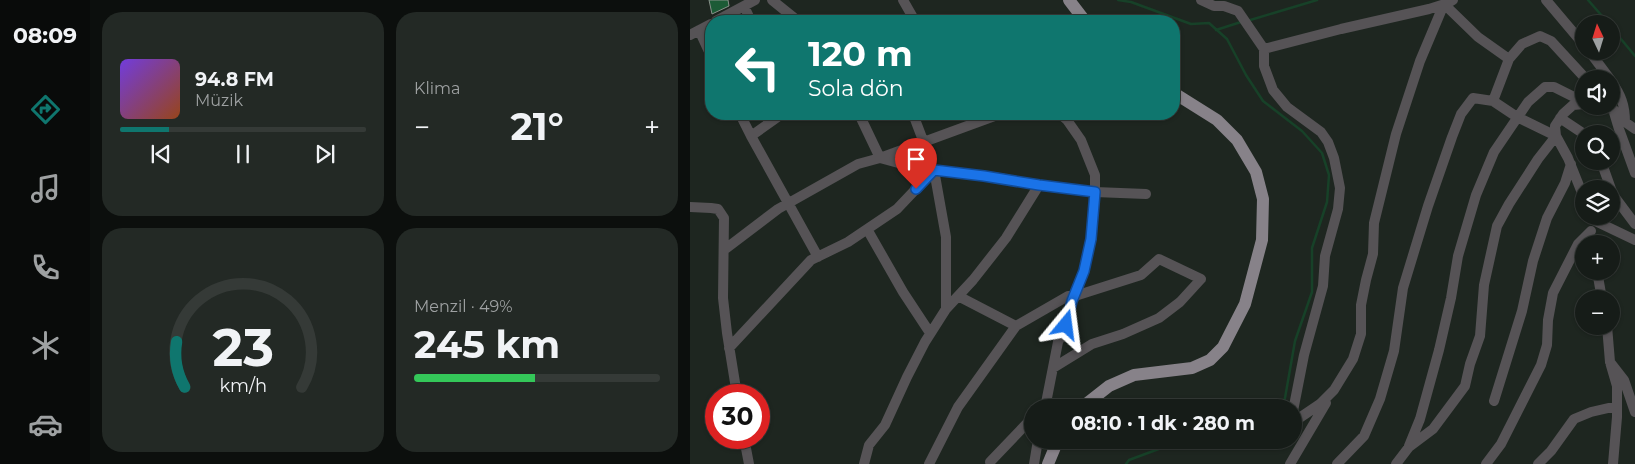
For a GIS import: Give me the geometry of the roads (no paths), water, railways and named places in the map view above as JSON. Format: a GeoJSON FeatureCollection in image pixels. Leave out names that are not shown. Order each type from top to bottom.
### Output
{"type":"FeatureCollection","features":[{"type":"Feature","properties":{"kind":"main road"},"geometry":{"type":"LineString","coordinates":[[1069,0],[1080,15]]}},
{"type":"Feature","properties":{"kind":"main road"},"geometry":{"type":"LineString","coordinates":[[1092,399],[1109,386],[1134,374],[1192,368],[1210,360],[1222,347],[1245,304],[1262,240],[1263,199],[1256,172],[1237,140],[1217,120],[1180,98]]}},
{"type":"Feature","properties":{"kind":"main road"},"geometry":{"type":"LineString","coordinates":[[1048,464],[1054,449]]}},
{"type":"Feature","properties":{"kind":"street"},"geometry":{"type":"LineString","coordinates":[[727,15],[755,0]]}},
{"type":"Feature","properties":{"kind":"street"},"geometry":{"type":"LineString","coordinates":[[903,0],[909,15]]}},
{"type":"Feature","properties":{"kind":"street"},"geometry":{"type":"LineString","coordinates":[[1202,0],[1214,6],[1227,3],[1238,11],[1264,49],[1264,66],[1273,90],[1287,106],[1321,132],[1328,142],[1334,158],[1340,188],[1338,209],[1325,256],[1323,286],[1304,355],[1295,399]]}},
{"type":"Feature","properties":{"kind":"street"},"geometry":{"type":"LineString","coordinates":[[1546,0],[1575,34]]}},
{"type":"Feature","properties":{"kind":"street"},"geometry":{"type":"LineString","coordinates":[[777,1],[792,15]]}},
{"type":"Feature","properties":{"kind":"street"},"geometry":{"type":"LineString","coordinates":[[1264,49],[1448,2]]}},
{"type":"Feature","properties":{"kind":"street"},"geometry":{"type":"LineString","coordinates":[[1448,2],[1478,38],[1509,59]]}},
{"type":"Feature","properties":{"kind":"street"},"geometry":{"type":"LineString","coordinates":[[1290,464],[1353,359],[1361,334],[1361,305],[1373,254],[1374,222],[1398,126],[1420,61],[1448,2]]}},
{"type":"Feature","properties":{"kind":"street"},"geometry":{"type":"LineString","coordinates":[[744,6],[748,15]]}},
{"type":"Feature","properties":{"kind":"street"},"geometry":{"type":"LineString","coordinates":[[694,33],[705,48]]}},
{"type":"Feature","properties":{"kind":"street"},"geometry":{"type":"LineString","coordinates":[[1493,101],[1509,59],[1522,44],[1540,36],[1551,41],[1578,70]]}},
{"type":"Feature","properties":{"kind":"street"},"geometry":{"type":"LineString","coordinates":[[1409,447],[1420,419],[1439,350],[1458,256],[1476,195],[1494,152],[1528,102],[1545,87],[1554,87],[1575,98]]}},
{"type":"Feature","properties":{"kind":"street"},"geometry":{"type":"LineString","coordinates":[[1620,97],[1625,108],[1625,122]]}},
{"type":"Feature","properties":{"kind":"street"},"geometry":{"type":"LineString","coordinates":[[1337,464],[1364,436],[1380,399],[1394,351],[1403,288],[1431,198],[1461,114],[1473,98],[1493,101],[1517,117],[1556,136]]}},
{"type":"Feature","properties":{"kind":"street"},"geometry":{"type":"LineString","coordinates":[[1575,105],[1560,118],[1556,126],[1556,136],[1577,180]]}},
{"type":"Feature","properties":{"kind":"street"},"geometry":{"type":"LineString","coordinates":[[1615,115],[1635,173]]}},
{"type":"Feature","properties":{"kind":"street"},"geometry":{"type":"LineString","coordinates":[[1619,115],[1635,129]]}},
{"type":"Feature","properties":{"kind":"street"},"geometry":{"type":"LineString","coordinates":[[1560,118],[1575,128]]}},
{"type":"Feature","properties":{"kind":"street"},"geometry":{"type":"LineString","coordinates":[[743,120],[818,257]]}},
{"type":"Feature","properties":{"kind":"street"},"geometry":{"type":"LineString","coordinates":[[751,136],[774,120]]}},
{"type":"Feature","properties":{"kind":"street"},"geometry":{"type":"LineString","coordinates":[[862,120],[880,158],[913,167],[1095,192],[1146,194]]}},
{"type":"Feature","properties":{"kind":"street"},"geometry":{"type":"LineString","coordinates":[[915,120],[924,143]]}},
{"type":"Feature","properties":{"kind":"street"},"geometry":{"type":"LineString","coordinates":[[724,250],[778,209],[858,164],[924,143],[983,120]]}},
{"type":"Feature","properties":{"kind":"street"},"geometry":{"type":"LineString","coordinates":[[1046,399],[1058,342],[1066,325],[1074,296],[1084,271],[1091,239],[1095,192],[1095,175],[1081,140],[1067,120]]}},
{"type":"Feature","properties":{"kind":"street"},"geometry":{"type":"LineString","coordinates":[[1396,464],[1409,447],[1432,429],[1465,386],[1470,364],[1480,336],[1484,285],[1498,226],[1529,172],[1556,136]]}},
{"type":"Feature","properties":{"kind":"street"},"geometry":{"type":"LineString","coordinates":[[1494,402],[1522,311],[1533,261],[1547,218],[1565,183],[1570,164]]}},
{"type":"Feature","properties":{"kind":"street"},"geometry":{"type":"LineString","coordinates":[[729,348],[812,260],[848,242],[897,209],[934,170]]}},
{"type":"Feature","properties":{"kind":"street"},"geometry":{"type":"LineString","coordinates":[[934,170],[946,237],[946,308]]}},
{"type":"Feature","properties":{"kind":"street"},"geometry":{"type":"LineString","coordinates":[[864,464],[869,445],[885,425],[906,377],[946,308],[973,280],[1006,238],[1039,185]]}},
{"type":"Feature","properties":{"kind":"street"},"geometry":{"type":"LineString","coordinates":[[1620,204],[1635,224]]}},
{"type":"Feature","properties":{"kind":"street"},"geometry":{"type":"LineString","coordinates":[[690,207],[718,209],[724,218],[723,298],[735,384]]}},
{"type":"Feature","properties":{"kind":"street"},"geometry":{"type":"LineString","coordinates":[[1590,225],[1592,235]]}},
{"type":"Feature","properties":{"kind":"street"},"geometry":{"type":"LineString","coordinates":[[1604,225],[1635,240]]}},
{"type":"Feature","properties":{"kind":"street"},"geometry":{"type":"LineString","coordinates":[[867,230],[930,334]]}},
{"type":"Feature","properties":{"kind":"street"},"geometry":{"type":"LineString","coordinates":[[1486,464],[1501,444],[1541,365],[1547,345],[1548,320],[1554,293],[1578,244],[1591,231]]}},
{"type":"Feature","properties":{"kind":"street"},"geometry":{"type":"LineString","coordinates":[[929,464],[958,407],[1016,326],[1068,296],[1074,296],[1141,275],[1159,259],[1201,279],[1180,302],[1159,318],[1123,334],[1092,344],[1053,368]]}},
{"type":"Feature","properties":{"kind":"street"},"geometry":{"type":"LineString","coordinates":[[958,296],[1016,326]]}},
{"type":"Feature","properties":{"kind":"street"},"geometry":{"type":"LineString","coordinates":[[1608,335],[1610,362],[1617,386],[1612,464]]}},
{"type":"Feature","properties":{"kind":"street"},"geometry":{"type":"LineString","coordinates":[[1610,362],[1624,380],[1635,412]]}},
{"type":"Feature","properties":{"kind":"street"},"geometry":{"type":"LineString","coordinates":[[1302,416],[1320,404],[1334,390]]}},
{"type":"Feature","properties":{"kind":"street"},"geometry":{"type":"LineString","coordinates":[[1538,464],[1551,452],[1574,420],[1591,412],[1617,406]]}},
{"type":"Feature","properties":{"kind":"street"},"geometry":{"type":"LineString","coordinates":[[990,462],[1024,426]]}},
{"type":"Feature","properties":{"kind":"street"},"geometry":{"type":"LineString","coordinates":[[746,449],[749,464]]}},
{"type":"Feature","properties":{"kind":"street"},"geometry":{"type":"LineString","coordinates":[[1034,464],[1036,449]]}},
{"type":"Feature","properties":{"kind":"waterway"},"geometry":{"type":"LineString","coordinates":[[1118,0],[1131,2],[1166,15]]}},
{"type":"Feature","properties":{"kind":"waterway"},"geometry":{"type":"LineString","coordinates":[[1247,21],[1317,0]]}},
{"type":"Feature","properties":{"kind":"waterway"},"geometry":{"type":"LineString","coordinates":[[1588,0],[1601,15]]}},
{"type":"Feature","properties":{"kind":"waterway"},"geometry":{"type":"LineString","coordinates":[[1180,20],[1191,24],[1209,23],[1227,39],[1246,75],[1263,101],[1302,131],[1322,153],[1329,175],[1327,202],[1312,248],[1312,292],[1295,341],[1285,399]]}},
{"type":"Feature","properties":{"kind":"waterway"},"geometry":{"type":"LineString","coordinates":[[1216,30],[1241,22]]}},
{"type":"Feature","properties":{"kind":"waterway"},"geometry":{"type":"LineString","coordinates":[[1620,38],[1635,56]]}},
{"type":"Feature","properties":{"kind":"waterway"},"geometry":{"type":"LineString","coordinates":[[1126,464],[1129,460],[1159,449]]}}]}
